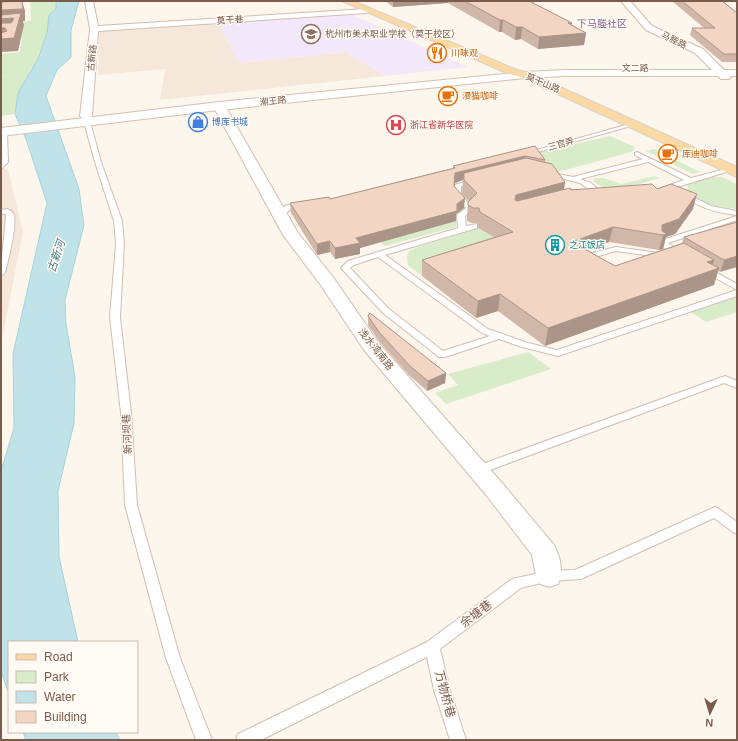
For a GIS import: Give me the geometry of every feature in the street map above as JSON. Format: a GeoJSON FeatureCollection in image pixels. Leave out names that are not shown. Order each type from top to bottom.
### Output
{"type":"FeatureCollection","features":[{"type":"Feature","properties":{"kind":"main road","name":"莫干山路"},"geometry":{"type":"LineString","coordinates":[[346,1],[366,11],[524,72]]}},
{"type":"Feature","properties":{"kind":"main road","name":"莫干山路"},"geometry":{"type":"LineString","coordinates":[[359,1],[524,72],[635,124],[735,168]]}},
{"type":"Feature","properties":{"kind":"main road","name":"马塍路"},"geometry":{"type":"LineString","coordinates":[[625,1],[649,28],[699,51],[720,73]]}},
{"type":"Feature","properties":{"kind":"main road","name":"文二路"},"geometry":{"type":"LineString","coordinates":[[524,72],[553,68],[720,73],[737,68]]}},
{"type":"Feature","properties":{"kind":"main road","name":"潮王路"},"geometry":{"type":"LineString","coordinates":[[87,119],[524,72]]}},
{"type":"Feature","properties":{"kind":"main road","name":"潮王路"},"geometry":{"type":"LineString","coordinates":[[7,129],[524,72],[545,74]]}},
{"type":"Feature","properties":{"kind":"main road","name":"文二路"},"geometry":{"type":"LineString","coordinates":[[545,74],[737,73]]}},
{"type":"Feature","properties":{"kind":"main road","name":"莫干山路"},"geometry":{"type":"LineString","coordinates":[[545,74],[735,168]]}},
{"type":"Feature","properties":{"kind":"street","name":"古新路"},"geometry":{"type":"LineString","coordinates":[[87,119],[94,29],[90,1]]}},
{"type":"Feature","properties":{"kind":"street","name":"莫干巷"},"geometry":{"type":"LineString","coordinates":[[94,29],[366,11]]}},
{"type":"Feature","properties":{"kind":"street","name":"浅水湾南路"},"geometry":{"type":"LineString","coordinates":[[219,106],[291,235],[326,281],[371,346],[478,470],[545,552],[549,576]]}},
{"type":"Feature","properties":{"kind":"lane","name":"新河坝巷"},"geometry":{"type":"LineString","coordinates":[[87,119],[98,162],[118,221],[120,244],[115,317],[126,414],[131,505],[173,658],[204,740]]}},
{"type":"Feature","properties":{"kind":"lane","name":"三官弄"},"geometry":{"type":"LineString","coordinates":[[518,155],[635,124]]}},
{"type":"Feature","properties":{"kind":"lane"},"geometry":{"type":"LineString","coordinates":[[1,167],[5,162],[7,129]]}},
{"type":"Feature","properties":{"kind":"lane"},"geometry":{"type":"LineString","coordinates":[[637,154],[690,180]]}},
{"type":"Feature","properties":{"kind":"lane"},"geometry":{"type":"LineString","coordinates":[[576,178],[649,160]]}},
{"type":"Feature","properties":{"kind":"lane"},"geometry":{"type":"LineString","coordinates":[[655,192],[690,180],[735,168]]}},
{"type":"Feature","properties":{"kind":"lane"},"geometry":{"type":"LineString","coordinates":[[537,172],[576,178],[594,188],[600,195]]}},
{"type":"Feature","properties":{"kind":"lane"},"geometry":{"type":"LineString","coordinates":[[462,229],[461,215],[470,208],[458,196],[457,185],[487,178]]}},
{"type":"Feature","properties":{"kind":"lane"},"geometry":{"type":"LineString","coordinates":[[674,185],[680,192],[702,206],[719,211],[737,213]]}},
{"type":"Feature","properties":{"kind":"lane"},"geometry":{"type":"LineString","coordinates":[[281,216],[282,211],[288,207],[309,204]]}},
{"type":"Feature","properties":{"kind":"lane"},"geometry":{"type":"LineString","coordinates":[[1,212],[7,211],[10,215],[9,239],[1,270]]}},
{"type":"Feature","properties":{"kind":"lane"},"geometry":{"type":"LineString","coordinates":[[606,269],[592,262],[591,256],[616,249],[659,255],[677,252],[662,243],[737,218]]}},
{"type":"Feature","properties":{"kind":"lane"},"geometry":{"type":"LineString","coordinates":[[474,226],[351,263],[345,268],[386,311],[442,355],[499,336]]}},
{"type":"Feature","properties":{"kind":"lane"},"geometry":{"type":"LineString","coordinates":[[380,254],[485,331],[525,345],[558,354],[737,293]]}},
{"type":"Feature","properties":{"kind":"lane"},"geometry":{"type":"LineString","coordinates":[[651,264],[659,255]]}},
{"type":"Feature","properties":{"kind":"lane"},"geometry":{"type":"LineString","coordinates":[[699,265],[737,288]]}},
{"type":"Feature","properties":{"kind":"lane"},"geometry":{"type":"LineString","coordinates":[[478,470],[725,379],[737,385]]}},
{"type":"Feature","properties":{"kind":"lane","name":"余塘巷"},"geometry":{"type":"LineString","coordinates":[[244,740],[432,647],[517,583],[549,576],[576,575],[715,512],[737,529]]}},
{"type":"Feature","properties":{"kind":"lane","name":"万物桥巷"},"geometry":{"type":"LineString","coordinates":[[432,647],[442,690],[458,740]]}},
{"type":"Feature","properties":{"kind":"shaded area","name":"杭州市美术职业学校（莫干校区）"},"geometry":{"type":"Polygon","coordinates":[[[351,14],[468,67],[385,76],[346,52],[239,63],[218,22],[351,14]]]}},
{"type":"Feature","properties":{"kind":"shaded area"},"geometry":{"type":"Polygon","coordinates":[[[218,22],[239,63],[346,52],[385,76],[160,100],[165,69],[98,75],[99,30],[218,22]]]}},
{"type":"Feature","properties":{"kind":"shaded area"},"geometry":{"type":"Polygon","coordinates":[[[1,167],[8,170],[23,232],[1,344],[1,167]]]}},
{"type":"Feature","properties":{"kind":"green space"},"geometry":{"type":"Polygon","coordinates":[[[30,1],[56,1],[56,9],[49,15],[47,33],[38,59],[18,93],[15,114],[1,116],[1,81],[3,75],[1,75],[1,54],[20,52],[24,22],[31,20],[30,1]]]}},
{"type":"Feature","properties":{"kind":"green space"},"geometry":{"type":"Polygon","coordinates":[[[610,136],[635,147],[631,152],[544,176],[502,161],[610,136]]]}},
{"type":"Feature","properties":{"kind":"green space"},"geometry":{"type":"Polygon","coordinates":[[[654,149],[700,172],[693,174],[646,151],[654,149]]]}},
{"type":"Feature","properties":{"kind":"green space"},"geometry":{"type":"Polygon","coordinates":[[[654,176],[660,178],[617,190],[602,187],[593,181],[595,178],[604,178],[622,184],[654,176]]]}},
{"type":"Feature","properties":{"kind":"green space"},"geometry":{"type":"Polygon","coordinates":[[[713,177],[722,177],[737,184],[737,209],[715,206],[702,201],[691,193],[687,187],[689,183],[713,177]]]}},
{"type":"Feature","properties":{"kind":"green space"},"geometry":{"type":"Polygon","coordinates":[[[461,203],[467,210],[456,215],[456,227],[384,246],[368,226],[461,203]]]}},
{"type":"Feature","properties":{"kind":"green space"},"geometry":{"type":"Polygon","coordinates":[[[480,228],[511,247],[422,276],[408,265],[407,256],[409,251],[480,228]]]}},
{"type":"Feature","properties":{"kind":"green space"},"geometry":{"type":"Polygon","coordinates":[[[737,295],[737,312],[706,322],[689,311],[737,295]]]}},
{"type":"Feature","properties":{"kind":"green space"},"geometry":{"type":"Polygon","coordinates":[[[528,352],[551,369],[446,404],[435,393],[458,385],[448,374],[528,352]]]}},
{"type":"Feature","properties":{"kind":"water","name":"古新河"},"geometry":{"type":"Polygon","coordinates":[[[56,1],[79,1],[71,30],[71,57],[57,70],[46,96],[79,189],[84,225],[65,300],[66,324],[75,377],[74,423],[58,491],[59,557],[78,641],[8,641],[8,691],[1,671],[1,471],[14,428],[13,354],[47,203],[26,139],[15,114],[18,93],[38,59],[47,33],[49,15],[56,9],[56,1]]]}},
{"type":"Feature","properties":{"kind":"water"},"geometry":{"type":"Polygon","coordinates":[[[23,733],[116,733],[120,740],[26,740],[23,733]]]}},
{"type":"Feature","properties":{"kind":"building"},"geometry":{"type":"Polygon","coordinates":[[[22,1],[23,9],[1,10],[1,2],[22,1]]]}},
{"type":"Feature","properties":{"kind":"building"},"geometry":{"type":"Polygon","coordinates":[[[465,1],[529,1],[572,23],[568,23],[586,33],[539,37],[522,27],[516,27],[503,20],[500,20],[465,1]]]}},
{"type":"Feature","properties":{"kind":"building"},"geometry":{"type":"Polygon","coordinates":[[[682,1],[722,1],[737,13],[737,54],[724,54],[692,28],[715,28],[682,1]]]}},
{"type":"Feature","properties":{"kind":"building"},"geometry":{"type":"Polygon","coordinates":[[[21,13],[14,38],[1,39],[1,33],[7,31],[5,28],[1,28],[1,23],[11,23],[14,19],[1,19],[1,15],[21,13]]]}},
{"type":"Feature","properties":{"kind":"building"},"geometry":{"type":"Polygon","coordinates":[[[535,146],[545,160],[525,156],[455,173],[454,186],[465,198],[457,204],[457,211],[356,238],[360,243],[335,248],[330,241],[317,244],[290,203],[329,197],[330,199],[455,168],[453,166],[535,146]]]}},
{"type":"Feature","properties":{"kind":"building"},"geometry":{"type":"Polygon","coordinates":[[[526,158],[552,164],[565,182],[516,195],[515,200],[517,201],[570,188],[571,190],[652,184],[657,189],[671,184],[697,194],[679,219],[662,225],[662,231],[667,234],[663,235],[613,227],[572,242],[615,266],[684,243],[714,260],[707,262],[719,268],[548,328],[500,294],[478,301],[422,260],[513,232],[480,212],[479,208],[473,208],[468,205],[468,202],[477,193],[464,180],[464,173],[526,158]]]}},
{"type":"Feature","properties":{"kind":"building"},"geometry":{"type":"Polygon","coordinates":[[[737,222],[737,256],[724,260],[684,237],[737,222]]]}},
{"type":"Feature","properties":{"kind":"building"},"geometry":{"type":"Polygon","coordinates":[[[370,313],[446,373],[428,381],[410,366],[379,332],[368,316],[370,313]]]}},
{"type":"Feature","properties":{"kind":"place","name":"杭州市美术职业学校（莫干校区）"},"geometry":{"type":"Point","coordinates":[311,34]}},
{"type":"Feature","properties":{"kind":"place","name":"川味观"},"geometry":{"type":"Point","coordinates":[437,53]}},
{"type":"Feature","properties":{"kind":"place","name":"漫猫咖啡"},"geometry":{"type":"Point","coordinates":[448,96]}},
{"type":"Feature","properties":{"kind":"place","name":"博库书城"},"geometry":{"type":"Point","coordinates":[198,122]}},
{"type":"Feature","properties":{"kind":"place","name":"浙江省新华医院"},"geometry":{"type":"Point","coordinates":[396,125]}},
{"type":"Feature","properties":{"kind":"place","name":"库迪咖啡"},"geometry":{"type":"Point","coordinates":[668,154]}},
{"type":"Feature","properties":{"kind":"place","name":"之江饭店"},"geometry":{"type":"Point","coordinates":[555,245]}},
{"type":"Feature","properties":{"kind":"district","name":"下马塍社区"},"geometry":{"type":"Point","coordinates":[602,23]}}]}
